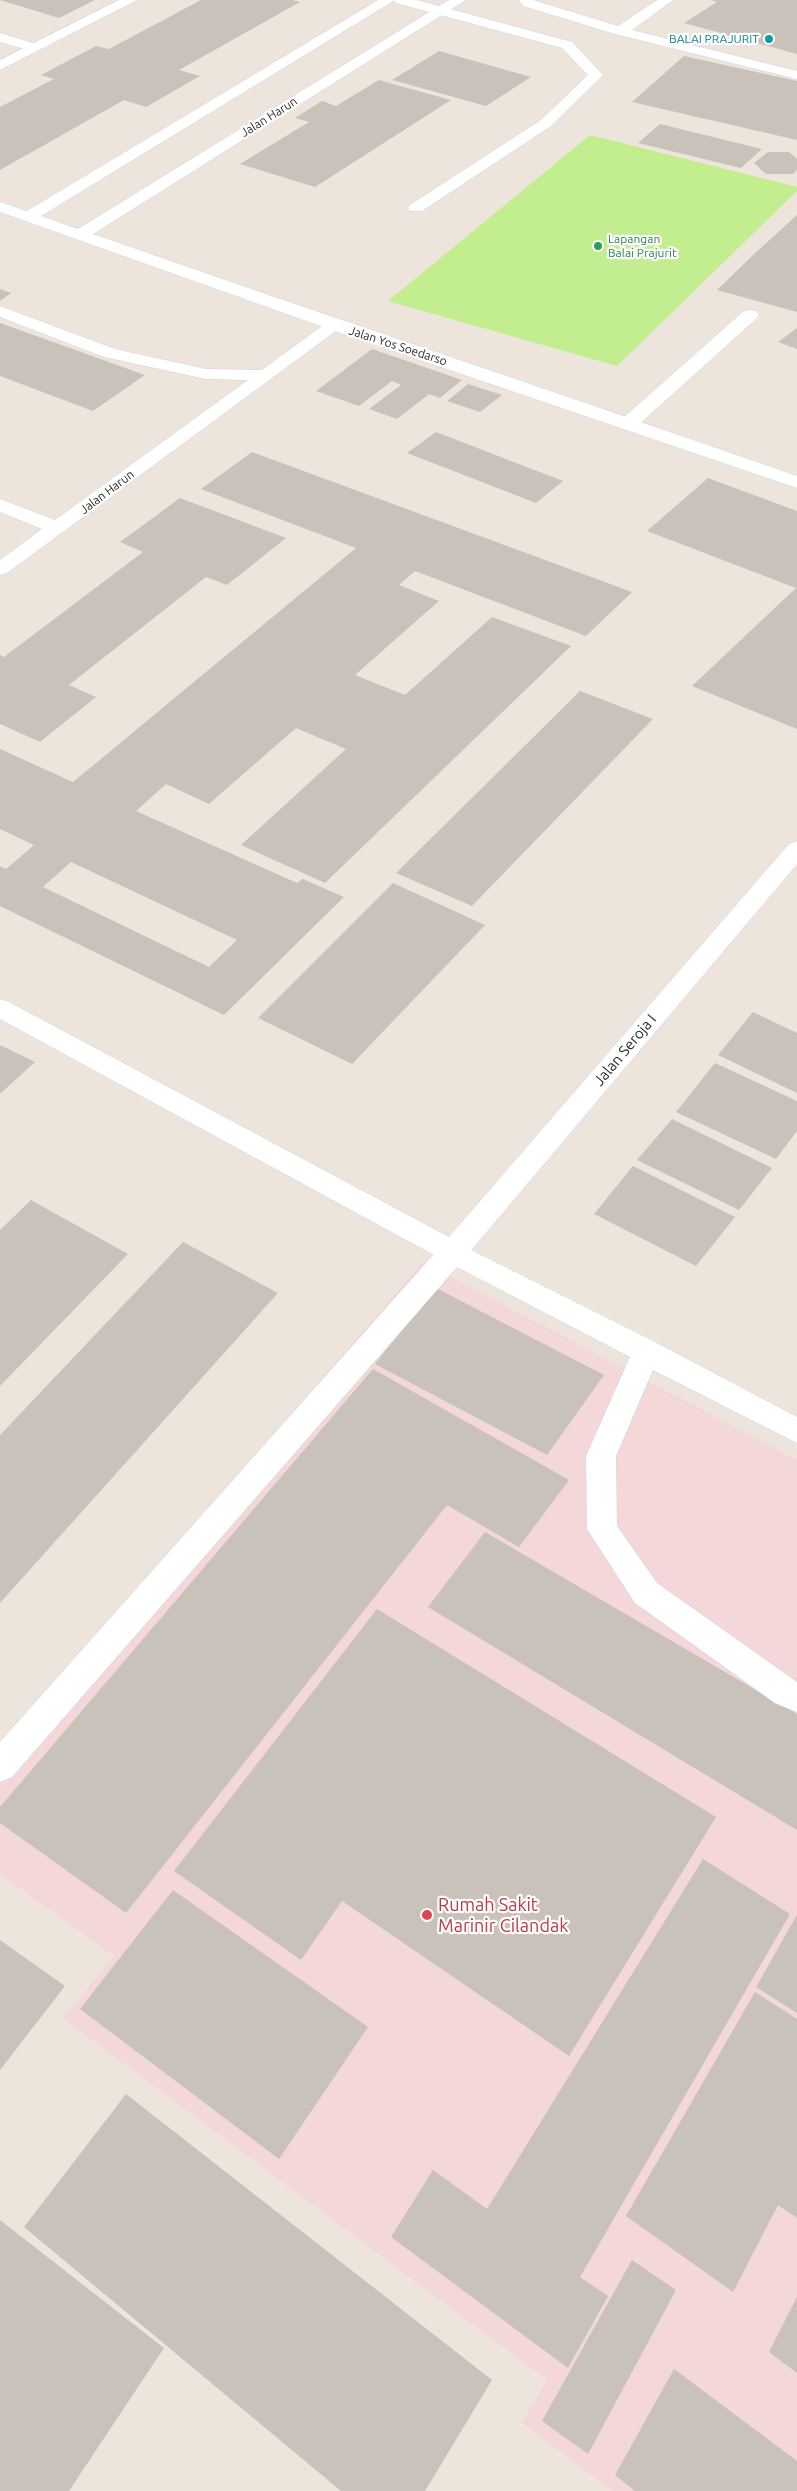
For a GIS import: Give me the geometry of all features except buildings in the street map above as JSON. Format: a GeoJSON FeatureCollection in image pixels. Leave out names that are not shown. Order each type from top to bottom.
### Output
{"type":"FeatureCollection","features":[{"type":"Feature","properties":{"kind":"street"},"geometry":{"type":"LineString","coordinates":[[0,66],[130,0]]}},
{"type":"Feature","properties":{"kind":"street"},"geometry":{"type":"LineString","coordinates":[[28,217],[388,0]]}},
{"type":"Feature","properties":{"kind":"street"},"geometry":{"type":"LineString","coordinates":[[401,0],[567,45],[596,75],[546,123],[416,208]]}},
{"type":"Feature","properties":{"kind":"street","name":"Jalan Harun"},"geometry":{"type":"LineString","coordinates":[[80,235],[459,0]]}},
{"type":"Feature","properties":{"kind":"street"},"geometry":{"type":"LineString","coordinates":[[526,0],[528,3],[620,31],[797,75]]}},
{"type":"Feature","properties":{"kind":"street"},"geometry":{"type":"LineString","coordinates":[[620,31],[666,0]]}},
{"type":"Feature","properties":{"kind":"street"},"geometry":{"type":"LineString","coordinates":[[0,37],[35,48]]}},
{"type":"Feature","properties":{"kind":"street","name":"Jalan Yos Soedarso"},"geometry":{"type":"LineString","coordinates":[[0,207],[335,325],[629,423],[797,482]]}},
{"type":"Feature","properties":{"kind":"street"},"geometry":{"type":"LineString","coordinates":[[0,311],[110,354],[206,374],[264,375]]}},
{"type":"Feature","properties":{"kind":"street"},"geometry":{"type":"LineString","coordinates":[[629,423],[750,314]]}},
{"type":"Feature","properties":{"kind":"street","name":"Jalan Harun"},"geometry":{"type":"LineString","coordinates":[[0,569],[335,325]]}},
{"type":"Feature","properties":{"kind":"street"},"geometry":{"type":"LineString","coordinates":[[0,505],[58,528]]}},
{"type":"Feature","properties":{"kind":"street","name":"Jalan Seroja I"},"geometry":{"type":"LineString","coordinates":[[0,1766],[453,1252],[797,848]]}},
{"type":"Feature","properties":{"kind":"street"},"geometry":{"type":"LineString","coordinates":[[0,1008],[453,1252],[797,1431]]}},
{"type":"Feature","properties":{"kind":"street"},"geometry":{"type":"LineString","coordinates":[[648,1352],[601,1456],[602,1529],[646,1593],[786,1693],[797,1698]]}},
{"type":"Feature","properties":{"kind":"shaded area","name":"Rumah Sakit Marinir Cilandak"},"geometry":{"type":"Polygon","coordinates":[[[423,1262],[797,1460],[797,2491],[612,2491],[522,2423],[547,2380],[63,2018],[114,1956],[0,1874],[0,1750],[423,1262]]]}},
{"type":"Feature","properties":{"kind":"green space","name":"Lapangan Balai Prajurit"},"geometry":{"type":"Polygon","coordinates":[[[590,135],[797,187],[797,191],[617,366],[388,301],[590,135]]]}},
{"type":"Feature","properties":{"kind":"place","name":"BALAI PRAJURIT"},"geometry":{"type":"Point","coordinates":[769,39]}},
{"type":"Feature","properties":{"kind":"place","name":"Lapangan Balai Prajurit"},"geometry":{"type":"Point","coordinates":[598,246]}},
{"type":"Feature","properties":{"kind":"place","name":"Rumah Sakit Marinir Cilandak"},"geometry":{"type":"Point","coordinates":[427,1915]}}]}
